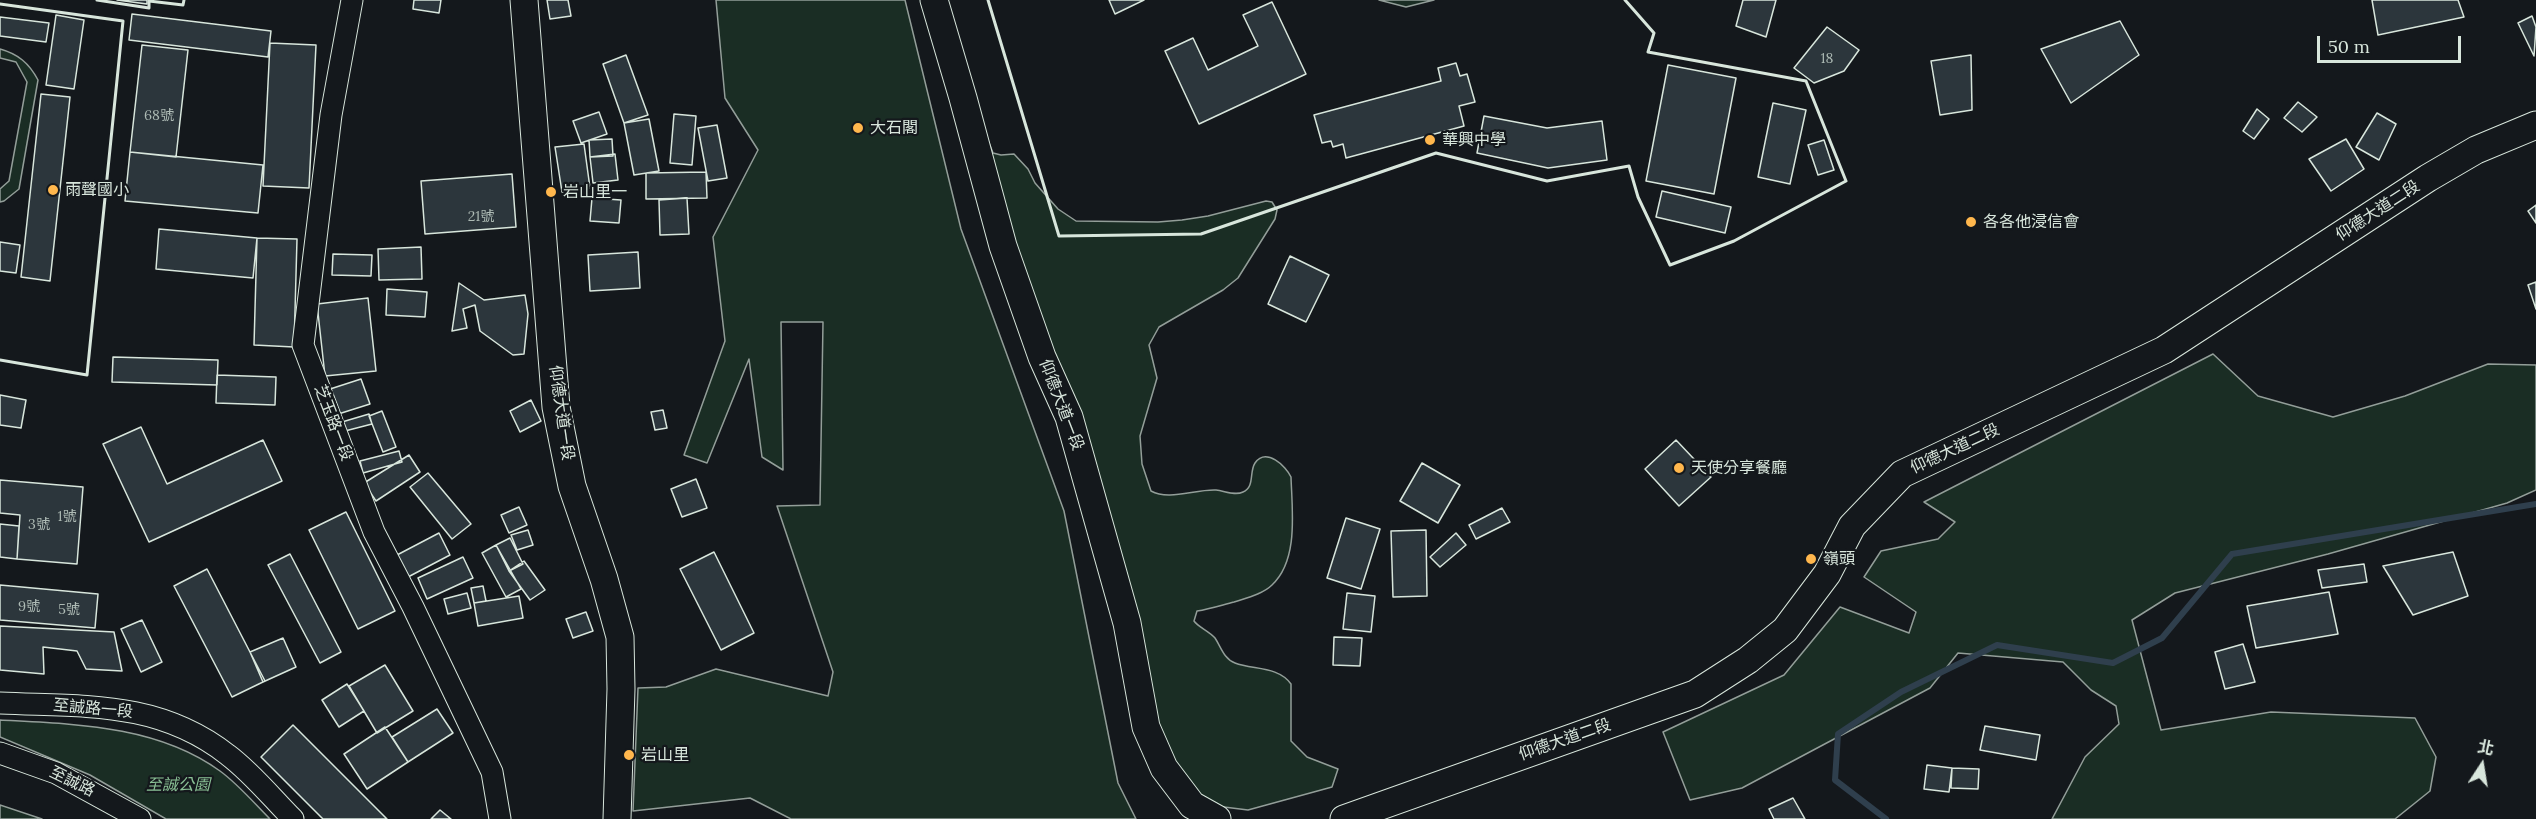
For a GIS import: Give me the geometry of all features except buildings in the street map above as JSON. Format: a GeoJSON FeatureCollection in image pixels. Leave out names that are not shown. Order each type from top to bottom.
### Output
{"type":"FeatureCollection","features":[{"type":"Feature","properties":{"kind":"main road","name":"仰德大道一段"},"geometry":{"type":"LineString","coordinates":[[524,0],[556,407],[572,486],[604,579],[620,637],[621,689],[617,819]]}},
{"type":"Feature","properties":{"kind":"main road","name":"仰德大道一段"},"geometry":{"type":"LineString","coordinates":[[934,0],[1003,246],[1042,357],[1069,417],[1127,623],[1146,728],[1164,768],[1194,812]]}},
{"type":"Feature","properties":{"kind":"main road","name":"仰德大道二段"},"geometry":{"type":"LineString","coordinates":[[1344,819],[1695,694],[1748,660],[1785,630],[1827,574],[1852,526],[1902,474],[2164,350],[2428,178],[2476,150],[2536,125]]}},
{"type":"Feature","properties":{"kind":"main road"},"geometry":{"type":"LineString","coordinates":[[1194,812],[1217,819]]}},
{"type":"Feature","properties":{"kind":"street","name":"芝玉路一段"},"geometry":{"type":"LineString","coordinates":[[352,0],[331,115],[303,345],[374,531],[492,772],[500,819]]}},
{"type":"Feature","properties":{"kind":"street","name":"至誠路一段"},"geometry":{"type":"LineString","coordinates":[[0,703],[123,710],[165,719],[197,734],[229,755],[294,819]]}},
{"type":"Feature","properties":{"kind":"street","name":"至誠路"},"geometry":{"type":"LineString","coordinates":[[0,753],[56,773],[140,819]]}},
{"type":"Feature","properties":{"kind":"green space"},"geometry":{"type":"Polygon","coordinates":[[[716,0],[905,0],[961,229],[1064,511],[1118,783],[1136,819],[791,819],[750,798],[633,811],[638,688],[666,687],[716,669],[828,696],[833,672],[777,506],[820,505],[823,322],[781,322],[783,470],[762,457],[749,359],[707,463],[684,455],[725,341],[713,237],[758,150],[725,98],[716,0]]]}},
{"type":"Feature","properties":{"kind":"green space"},"geometry":{"type":"Polygon","coordinates":[[[1379,0],[1434,0],[1406,7],[1379,0]]]}},
{"type":"Feature","properties":{"kind":"green space"},"geometry":{"type":"Polygon","coordinates":[[[0,49],[22,60],[38,80],[19,189],[0,202],[0,189],[9,181],[27,82],[16,62],[0,58],[0,49]]]}},
{"type":"Feature","properties":{"kind":"green space"},"geometry":{"type":"Polygon","coordinates":[[[979,135],[986,135],[993,153],[1014,154],[1058,209],[1076,221],[1182,220],[1208,216],[1266,201],[1272,202],[1277,210],[1275,219],[1238,278],[1223,290],[1159,327],[1149,345],[1157,378],[1140,436],[1142,464],[1151,491],[1166,495],[1208,490],[1243,492],[1249,487],[1255,463],[1265,457],[1275,460],[1291,477],[1292,534],[1290,549],[1281,575],[1272,585],[1259,593],[1197,611],[1194,621],[1215,638],[1225,656],[1231,661],[1272,671],[1286,678],[1291,684],[1291,741],[1307,757],[1338,769],[1332,787],[1248,810],[1208,805],[1158,746],[979,135]]]}},
{"type":"Feature","properties":{"kind":"green space"},"geometry":{"type":"Polygon","coordinates":[[[2213,354],[2258,396],[2333,417],[2405,396],[2488,364],[2536,365],[2536,490],[2507,503],[2328,554],[2175,593],[2132,620],[2161,730],[2271,712],[2415,718],[2436,757],[2430,791],[2395,819],[2052,819],[2085,757],[2119,724],[2116,706],[2091,690],[2063,662],[1958,653],[1930,688],[1742,788],[1690,800],[1663,732],[1784,675],[1840,607],[1909,633],[1916,612],[1864,577],[1881,551],[1938,539],[1955,522],[1924,502],[2213,354]]]}},
{"type":"Feature","properties":{"kind":"green space","name":"至誠公園"},"geometry":{"type":"Polygon","coordinates":[[[0,720],[86,726],[142,736],[169,744],[220,771],[270,819],[166,819],[90,775],[0,737],[0,720]]]}},
{"type":"Feature","properties":{"kind":"green space"},"geometry":{"type":"Polygon","coordinates":[[[0,805],[42,819],[0,819],[0,805]]]}},
{"type":"Feature","properties":{"kind":"waterway"},"geometry":{"type":"LineString","coordinates":[[1886,819],[1835,780],[1838,734],[1901,692],[1997,645],[2113,663],[2162,638],[2232,554],[2536,504]]}},
{"type":"Feature","properties":{"kind":"wall"},"geometry":{"type":"LineString","coordinates":[[97,0],[149,8],[149,1],[183,5],[184,0]]}},
{"type":"Feature","properties":{"kind":"wall"},"geometry":{"type":"LineString","coordinates":[[988,0],[1059,236],[1201,234],[1436,153],[1547,181],[1629,166],[1638,197],[1670,265],[1734,241],[1846,181],[1806,81],[1648,52],[1654,33],[1625,0]]}},
{"type":"Feature","properties":{"kind":"wall"},"geometry":{"type":"LineString","coordinates":[[0,4],[123,21],[87,375],[0,360]]}},
{"type":"Feature","properties":{"kind":"place","name":"大石閣"},"geometry":{"type":"Point","coordinates":[858,128]}},
{"type":"Feature","properties":{"kind":"place","name":"華興中學"},"geometry":{"type":"Point","coordinates":[1430,140]}},
{"type":"Feature","properties":{"kind":"place","name":"雨聲國小"},"geometry":{"type":"Point","coordinates":[53,190]}},
{"type":"Feature","properties":{"kind":"place","name":"岩山里一"},"geometry":{"type":"Point","coordinates":[551,192]}},
{"type":"Feature","properties":{"kind":"place","name":"各各他浸信會"},"geometry":{"type":"Point","coordinates":[1971,222]}},
{"type":"Feature","properties":{"kind":"place","name":"天使分享餐廳"},"geometry":{"type":"Point","coordinates":[1679,468]}},
{"type":"Feature","properties":{"kind":"place","name":"嶺頭"},"geometry":{"type":"Point","coordinates":[1811,559]}},
{"type":"Feature","properties":{"kind":"place","name":"岩山里"},"geometry":{"type":"Point","coordinates":[629,755]}}]}
